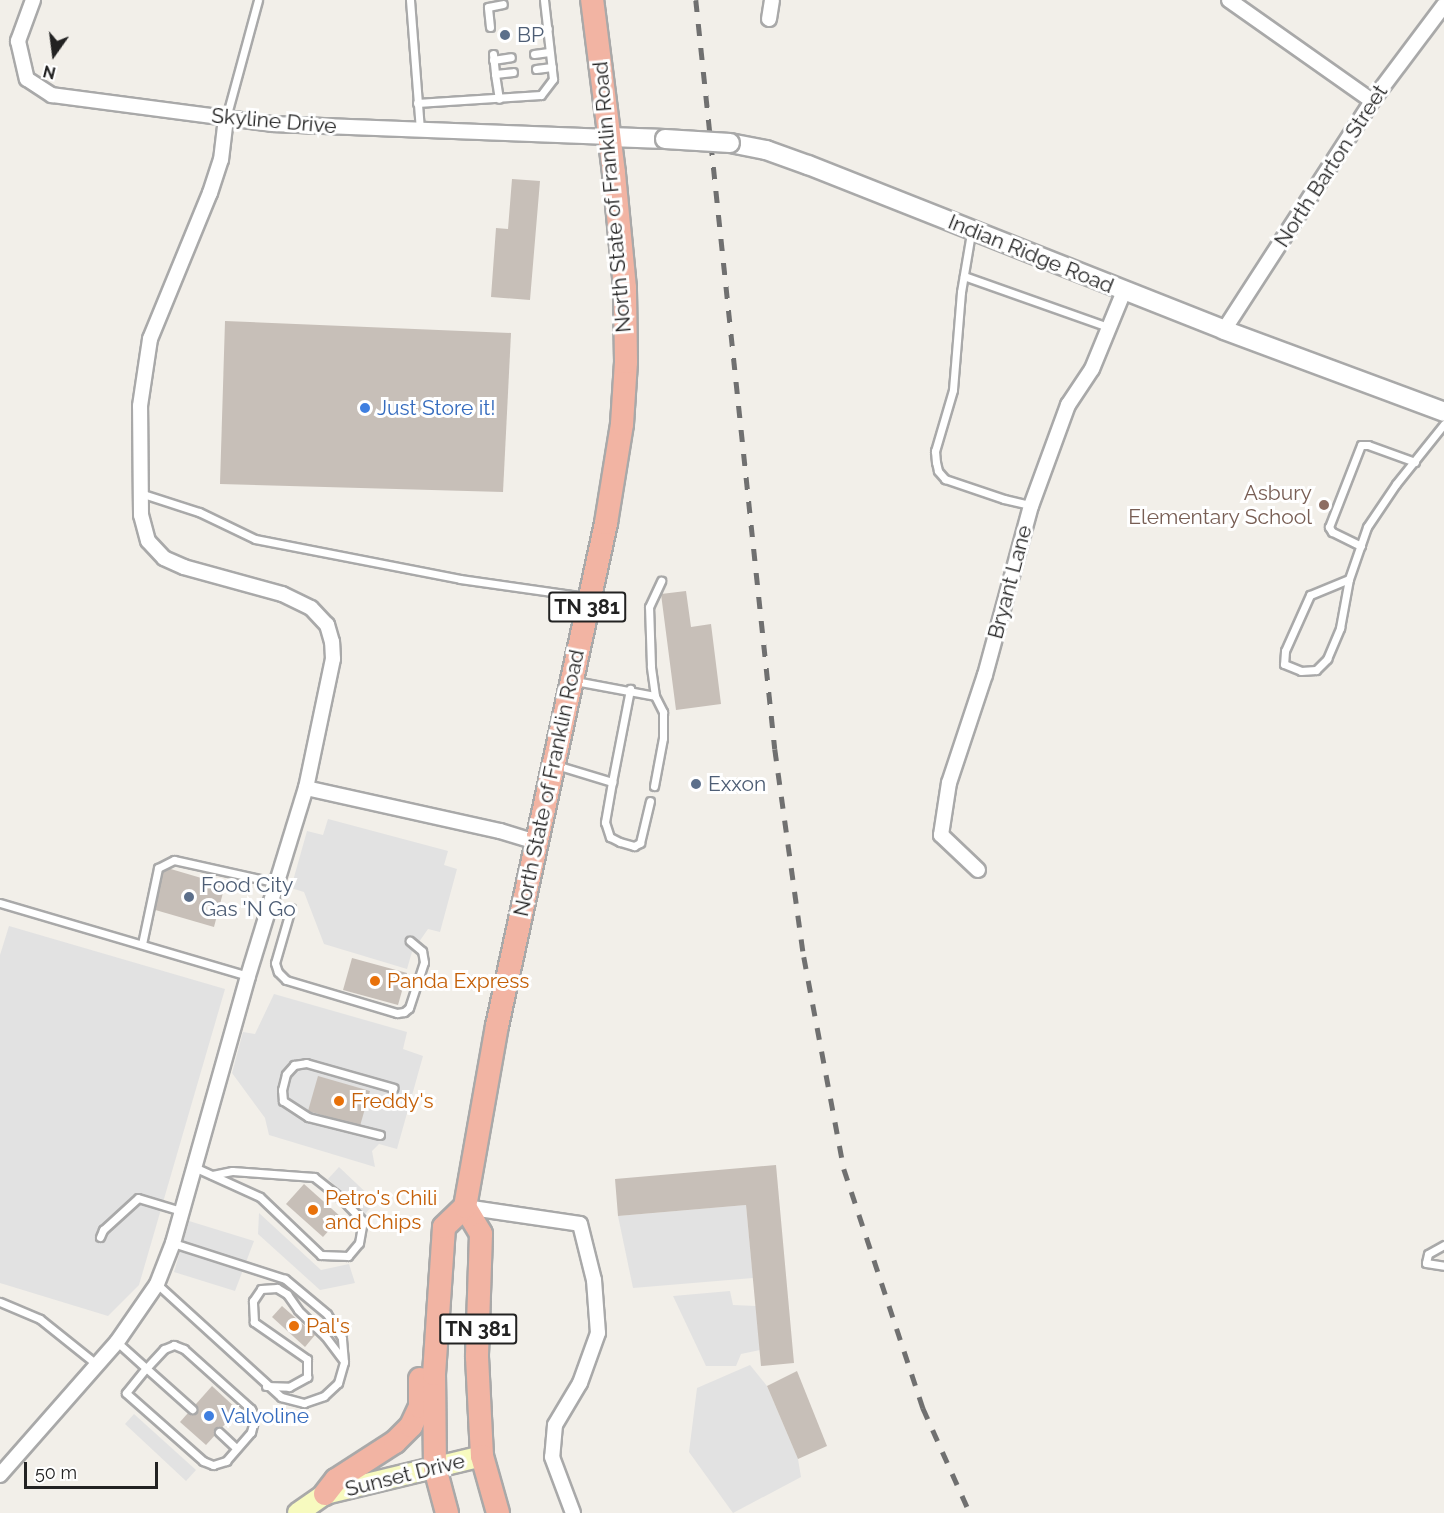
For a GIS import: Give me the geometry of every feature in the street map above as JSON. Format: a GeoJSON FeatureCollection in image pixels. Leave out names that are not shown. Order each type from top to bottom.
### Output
{"type":"FeatureCollection","features":[{"type":"Feature","properties":{"kind":"highway","name":"North State of Franklin Road"},"geometry":{"type":"LineString","coordinates":[[465,1207],[497,1026],[617,469],[626,362],[624,288],[610,137],[592,0]]}},
{"type":"Feature","properties":{"kind":"highway","name":"TN 381"},"geometry":{"type":"LineString","coordinates":[[447,1513],[435,1468],[434,1374],[444,1227],[465,1207],[481,1234],[477,1357],[482,1456],[498,1513]]}},
{"type":"Feature","properties":{"kind":"highway"},"geometry":{"type":"LineString","coordinates":[[325,1494],[336,1480],[395,1442],[411,1426],[420,1407],[420,1350],[440,1282]]}},
{"type":"Feature","properties":{"kind":"main road","name":"Sunset Drive"},"geometry":{"type":"LineString","coordinates":[[298,1513],[325,1494],[482,1456]]}},
{"type":"Feature","properties":{"kind":"street","name":"Skyline Drive"},"geometry":{"type":"LineString","coordinates":[[33,0],[18,41],[27,78],[52,95],[272,124],[610,137]]}},
{"type":"Feature","properties":{"kind":"street"},"geometry":{"type":"LineString","coordinates":[[769,19],[772,0]]}},
{"type":"Feature","properties":{"kind":"street"},"geometry":{"type":"LineString","coordinates":[[1229,0],[1372,101]]}},
{"type":"Feature","properties":{"kind":"street","name":"North Barton Street"},"geometry":{"type":"LineString","coordinates":[[1224,330],[1372,101],[1441,14]]}},
{"type":"Feature","properties":{"kind":"street"},"geometry":{"type":"LineString","coordinates":[[0,1475],[95,1363],[117,1342],[157,1284],[173,1243],[248,976],[306,788],[333,659],[332,642],[327,626],[311,608],[282,594],[184,567],[164,558],[148,541],[141,515],[140,406],[150,339],[210,193],[221,160],[226,118]]}},
{"type":"Feature","properties":{"kind":"street","name":"Indian Ridge Road"},"geometry":{"type":"LineString","coordinates":[[610,137],[730,143],[766,150],[1224,330],[1444,412]]}},
{"type":"Feature","properties":{"kind":"street","name":"Bryant Lane"},"geometry":{"type":"LineString","coordinates":[[978,870],[941,835],[949,783],[985,675],[1031,506],[1068,405],[1092,369],[1124,291]]}},
{"type":"Feature","properties":{"kind":"street"},"geometry":{"type":"LineString","coordinates":[[306,788],[500,831],[537,842]]}},
{"type":"Feature","properties":{"kind":"street"},"geometry":{"type":"LineString","coordinates":[[465,1207],[580,1224],[594,1280],[598,1333],[580,1383],[555,1425],[552,1457],[573,1513]]}},
{"type":"Feature","properties":{"kind":"lane"},"geometry":{"type":"LineString","coordinates":[[226,118],[258,0]]}},
{"type":"Feature","properties":{"kind":"lane"},"geometry":{"type":"LineString","coordinates":[[410,0],[420,129]]}},
{"type":"Feature","properties":{"kind":"lane"},"geometry":{"type":"LineString","coordinates":[[417,103],[541,95],[553,79],[544,0]]}},
{"type":"Feature","properties":{"kind":"lane"},"geometry":{"type":"LineString","coordinates":[[490,27],[487,3],[503,4]]}},
{"type":"Feature","properties":{"kind":"lane"},"geometry":{"type":"LineString","coordinates":[[530,30],[548,28]]}},
{"type":"Feature","properties":{"kind":"lane"},"geometry":{"type":"LineString","coordinates":[[534,54],[549,52]]}},
{"type":"Feature","properties":{"kind":"lane"},"geometry":{"type":"LineString","coordinates":[[499,99],[493,57],[511,57]]}},
{"type":"Feature","properties":{"kind":"lane"},"geometry":{"type":"LineString","coordinates":[[536,69],[552,67]]}},
{"type":"Feature","properties":{"kind":"lane"},"geometry":{"type":"LineString","coordinates":[[495,74],[513,72]]}},
{"type":"Feature","properties":{"kind":"lane"},"geometry":{"type":"LineString","coordinates":[[972,230],[964,276],[953,390],[935,451],[938,471],[945,479],[1031,506]]}},
{"type":"Feature","properties":{"kind":"lane"},"geometry":{"type":"LineString","coordinates":[[964,276],[1108,327]]}},
{"type":"Feature","properties":{"kind":"lane"},"geometry":{"type":"LineString","coordinates":[[1349,579],[1310,595],[1285,651],[1284,664],[1301,671],[1316,670],[1327,659],[1340,628],[1349,579],[1367,527],[1396,484],[1444,424]]}},
{"type":"Feature","properties":{"kind":"lane"},"geometry":{"type":"LineString","coordinates":[[1361,546],[1332,532],[1329,526],[1361,445],[1368,445],[1415,462]]}},
{"type":"Feature","properties":{"kind":"lane"},"geometry":{"type":"LineString","coordinates":[[140,493],[199,512],[255,538],[460,579],[590,597]]}},
{"type":"Feature","properties":{"kind":"lane"},"geometry":{"type":"LineString","coordinates":[[654,786],[663,729],[663,712],[655,696],[651,666],[649,607],[661,581]]}},
{"type":"Feature","properties":{"kind":"lane"},"geometry":{"type":"LineString","coordinates":[[571,680],[630,689],[655,696]]}},
{"type":"Feature","properties":{"kind":"lane"},"geometry":{"type":"LineString","coordinates":[[630,689],[605,822],[610,837],[634,846],[640,843],[650,801]]}},
{"type":"Feature","properties":{"kind":"lane"},"geometry":{"type":"LineString","coordinates":[[553,764],[612,782]]}},
{"type":"Feature","properties":{"kind":"lane"},"geometry":{"type":"LineString","coordinates":[[142,944],[158,868],[174,860],[278,883]]}},
{"type":"Feature","properties":{"kind":"lane"},"geometry":{"type":"LineString","coordinates":[[0,906],[142,944],[248,976]]}},
{"type":"Feature","properties":{"kind":"lane"},"geometry":{"type":"LineString","coordinates":[[291,908],[275,963],[278,972],[286,980],[396,1013],[404,1012],[409,1008],[424,962],[422,951],[410,941]]}},
{"type":"Feature","properties":{"kind":"lane"},"geometry":{"type":"LineString","coordinates":[[380,1135],[308,1117],[283,1101],[282,1090],[286,1074],[294,1065],[306,1063],[394,1088]]}},
{"type":"Feature","properties":{"kind":"lane"},"geometry":{"type":"LineString","coordinates":[[194,1167],[260,1197],[321,1255],[348,1256],[359,1243],[363,1221],[342,1199],[314,1177],[232,1171],[212,1175]]}},
{"type":"Feature","properties":{"kind":"lane"},"geometry":{"type":"LineString","coordinates":[[100,1238],[104,1230],[138,1198],[181,1210]]}},
{"type":"Feature","properties":{"kind":"lane"},"geometry":{"type":"LineString","coordinates":[[157,1284],[266,1386],[281,1397],[304,1403],[324,1396],[338,1383],[344,1362],[342,1338],[327,1314],[285,1279],[173,1243]]}},
{"type":"Feature","properties":{"kind":"lane"},"geometry":{"type":"LineString","coordinates":[[1444,1245],[1428,1254],[1426,1263],[1444,1266]]}},
{"type":"Feature","properties":{"kind":"lane"},"geometry":{"type":"LineString","coordinates":[[266,1386],[289,1387],[307,1377],[308,1359],[254,1322],[253,1301],[261,1289],[277,1288],[287,1294],[298,1310],[325,1336],[344,1362]]}},
{"type":"Feature","properties":{"kind":"lane"},"geometry":{"type":"LineString","coordinates":[[0,1302],[40,1319],[95,1363]]}},
{"type":"Feature","properties":{"kind":"lane"},"geometry":{"type":"LineString","coordinates":[[117,1342],[192,1408]]}},
{"type":"Feature","properties":{"kind":"lane"},"geometry":{"type":"LineString","coordinates":[[174,1346],[184,1349],[251,1409],[255,1417],[251,1432],[226,1461],[213,1465],[203,1461],[126,1393],[146,1368],[164,1349],[174,1346]]}},
{"type":"Feature","properties":{"kind":"lane"},"geometry":{"type":"LineString","coordinates":[[219,1432],[236,1448]]}},
{"type":"Feature","properties":{"kind":"shaded area"},"geometry":{"type":"Polygon","coordinates":[[[328,819],[448,851],[444,865],[457,869],[440,932],[428,929],[412,952],[407,969],[324,944],[304,892],[291,888],[307,831],[323,835],[328,819]]]}},
{"type":"Feature","properties":{"kind":"shaded area"},"geometry":{"type":"Polygon","coordinates":[[[9,926],[225,989],[139,1285],[108,1316],[0,1283],[0,955],[9,926]]]}},
{"type":"Feature","properties":{"kind":"shaded area"},"geometry":{"type":"Polygon","coordinates":[[[274,994],[407,1032],[403,1049],[423,1056],[397,1149],[379,1144],[372,1151],[375,1167],[269,1135],[265,1118],[232,1073],[243,1032],[255,1034],[274,994]]]}},
{"type":"Feature","properties":{"kind":"shaded area"},"geometry":{"type":"Polygon","coordinates":[[[339,1167],[376,1202],[365,1214],[328,1179],[339,1167]]]}},
{"type":"Feature","properties":{"kind":"shaded area"},"geometry":{"type":"Polygon","coordinates":[[[746,1205],[753,1278],[633,1288],[618,1216],[746,1205]]]}},
{"type":"Feature","properties":{"kind":"shaded area"},"geometry":{"type":"Polygon","coordinates":[[[259,1213],[321,1270],[349,1264],[355,1283],[320,1290],[258,1234],[259,1213]]]}},
{"type":"Feature","properties":{"kind":"shaded area"},"geometry":{"type":"Polygon","coordinates":[[[189,1221],[254,1241],[235,1291],[174,1272],[189,1221]]]}},
{"type":"Feature","properties":{"kind":"shaded area"},"geometry":{"type":"Polygon","coordinates":[[[730,1291],[733,1305],[756,1306],[760,1350],[741,1354],[736,1366],[706,1366],[673,1296],[730,1291]]]}},
{"type":"Feature","properties":{"kind":"shaded area"},"geometry":{"type":"Polygon","coordinates":[[[750,1365],[767,1386],[798,1459],[801,1477],[733,1513],[689,1452],[697,1388],[750,1365]]]}},
{"type":"Feature","properties":{"kind":"shaded area"},"geometry":{"type":"Polygon","coordinates":[[[134,1414],[196,1470],[186,1481],[125,1424],[134,1414]]]}},
{"type":"Feature","properties":{"kind":"building"},"geometry":{"type":"Polygon","coordinates":[[[512,179],[540,181],[530,300],[491,297],[496,228],[508,229],[512,179]]]}},
{"type":"Feature","properties":{"kind":"building","name":"Just Store it!"},"geometry":{"type":"Polygon","coordinates":[[[225,321],[511,333],[503,492],[220,484],[225,321]]]}},
{"type":"Feature","properties":{"kind":"building"},"geometry":{"type":"Polygon","coordinates":[[[686,591],[691,627],[711,624],[721,704],[676,710],[661,594],[686,591]]]}},
{"type":"Feature","properties":{"kind":"building","name":"Food City Gas 'N Go"},"geometry":{"type":"Polygon","coordinates":[[[164,867],[225,885],[214,927],[152,909],[164,867]]]}},
{"type":"Feature","properties":{"kind":"building","name":"Panda Express"},"geometry":{"type":"Polygon","coordinates":[[[352,958],[407,973],[398,1005],[343,990],[352,958]]]}},
{"type":"Feature","properties":{"kind":"building","name":"Freddy's"},"geometry":{"type":"Polygon","coordinates":[[[318,1076],[370,1091],[360,1126],[308,1111],[318,1076]]]}},
{"type":"Feature","properties":{"kind":"building"},"geometry":{"type":"Polygon","coordinates":[[[776,1165],[794,1363],[761,1366],[746,1205],[618,1216],[615,1179],[776,1165]]]}},
{"type":"Feature","properties":{"kind":"building","name":"Petro's Chili and Chips"},"geometry":{"type":"Polygon","coordinates":[[[304,1184],[341,1217],[323,1237],[286,1204],[304,1184]]]}},
{"type":"Feature","properties":{"kind":"building","name":"Pal's"},"geometry":{"type":"Polygon","coordinates":[[[282,1306],[315,1335],[305,1347],[272,1317],[282,1306]]]}},
{"type":"Feature","properties":{"kind":"building"},"geometry":{"type":"Polygon","coordinates":[[[797,1371],[827,1446],[798,1459],[767,1386],[797,1371]]]}},
{"type":"Feature","properties":{"kind":"building","name":"Valvoline"},"geometry":{"type":"Polygon","coordinates":[[[212,1386],[238,1410],[206,1445],[180,1422],[212,1386]]]}},
{"type":"Feature","properties":{"kind":"railway"},"geometry":{"type":"LineString","coordinates":[[696,0],[775,749],[804,957],[844,1169],[923,1408],[970,1513]]}},
{"type":"Feature","properties":{"kind":"place","name":"BP"},"geometry":{"type":"Point","coordinates":[505,35]}},
{"type":"Feature","properties":{"kind":"place","name":"Just Store it!"},"geometry":{"type":"Point","coordinates":[365,408]}},
{"type":"Feature","properties":{"kind":"place","name":"Asbury Elementary School"},"geometry":{"type":"Point","coordinates":[1324,505]}},
{"type":"Feature","properties":{"kind":"place","name":"Exxon"},"geometry":{"type":"Point","coordinates":[696,784]}},
{"type":"Feature","properties":{"kind":"place","name":"Food City Gas 'N Go"},"geometry":{"type":"Point","coordinates":[189,897]}},
{"type":"Feature","properties":{"kind":"place","name":"Panda Express"},"geometry":{"type":"Point","coordinates":[375,981]}},
{"type":"Feature","properties":{"kind":"place","name":"Freddy's"},"geometry":{"type":"Point","coordinates":[339,1101]}},
{"type":"Feature","properties":{"kind":"place","name":"Petro's Chili and Chips"},"geometry":{"type":"Point","coordinates":[313,1210]}},
{"type":"Feature","properties":{"kind":"place","name":"Pal's"},"geometry":{"type":"Point","coordinates":[294,1326]}},
{"type":"Feature","properties":{"kind":"place","name":"Valvoline"},"geometry":{"type":"Point","coordinates":[209,1416]}}]}
